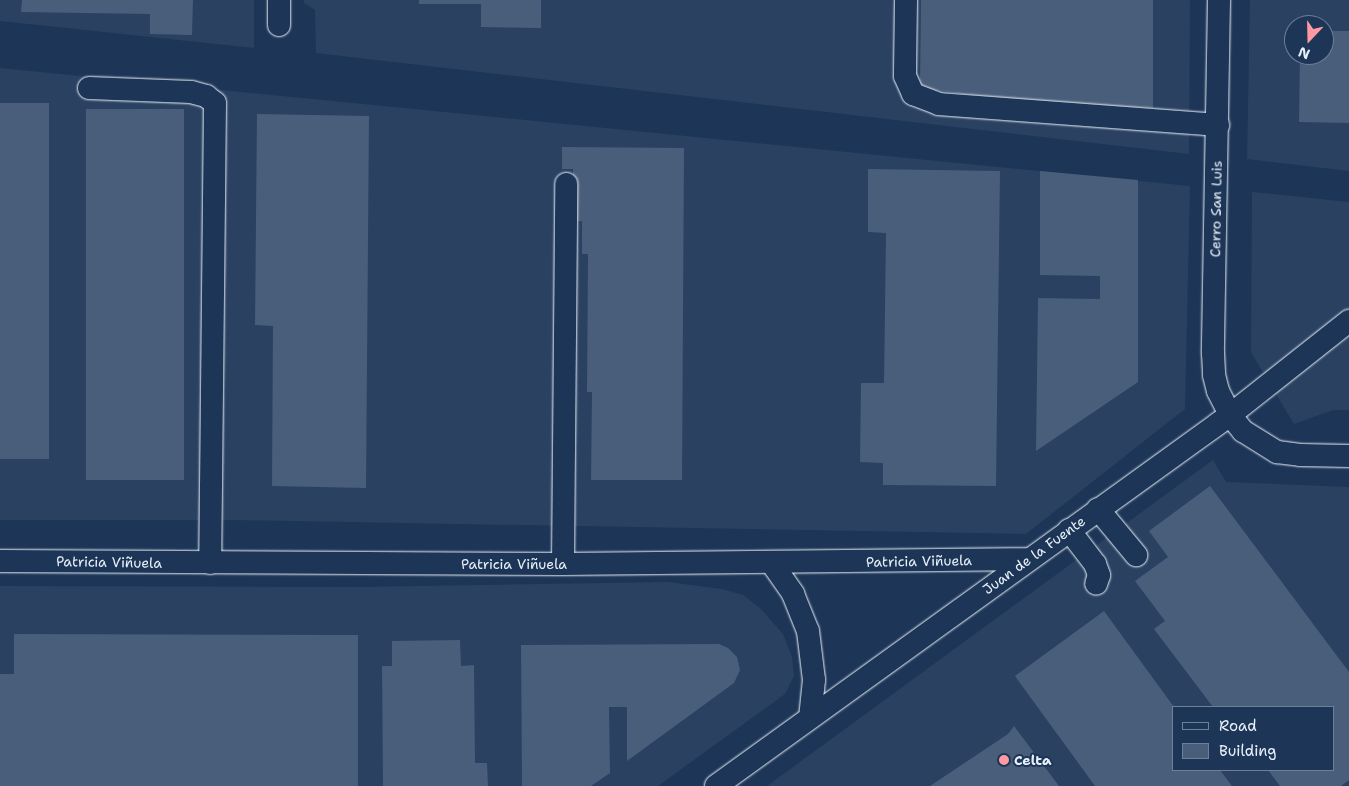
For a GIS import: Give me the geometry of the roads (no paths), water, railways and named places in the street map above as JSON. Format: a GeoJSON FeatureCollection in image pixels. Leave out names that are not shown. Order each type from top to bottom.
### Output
{"type":"FeatureCollection","features":[{"type":"Feature","properties":{"kind":"street"},"geometry":{"type":"LineString","coordinates":[[279,0],[279,25]]}},
{"type":"Feature","properties":{"kind":"street"},"geometry":{"type":"LineString","coordinates":[[906,0],[904,76],[913,94],[939,104],[1218,125]]}},
{"type":"Feature","properties":{"kind":"street","name":"Cerro San Luis"},"geometry":{"type":"LineString","coordinates":[[1219,0],[1214,375],[1218,391],[1230,415],[1242,431],[1277,452],[1300,455],[1349,456]]}},
{"type":"Feature","properties":{"kind":"street"},"geometry":{"type":"LineString","coordinates":[[89,88],[191,92],[206,96],[215,103],[210,563]]}},
{"type":"Feature","properties":{"kind":"street"},"geometry":{"type":"LineString","coordinates":[[563,564],[566,184]]}},
{"type":"Feature","properties":{"kind":"street","name":"Juan de la Fuente"},"geometry":{"type":"LineString","coordinates":[[716,786],[1027,559],[1230,415],[1349,321]]}},
{"type":"Feature","properties":{"kind":"street"},"geometry":{"type":"LineString","coordinates":[[1098,509],[1136,555]]}},
{"type":"Feature","properties":{"kind":"street"},"geometry":{"type":"LineString","coordinates":[[1069,530],[1095,564],[1099,575],[1096,584]]}},
{"type":"Feature","properties":{"kind":"street","name":"Patricia Viñuela"},"geometry":{"type":"LineString","coordinates":[[0,561],[563,564],[1027,559]]}},
{"type":"Feature","properties":{"kind":"street"},"geometry":{"type":"LineString","coordinates":[[771,562],[793,594],[808,631],[814,680],[810,718]]}},
{"type":"Feature","properties":{"kind":"place","name":"Celta"},"geometry":{"type":"Point","coordinates":[1004,760]}}]}
